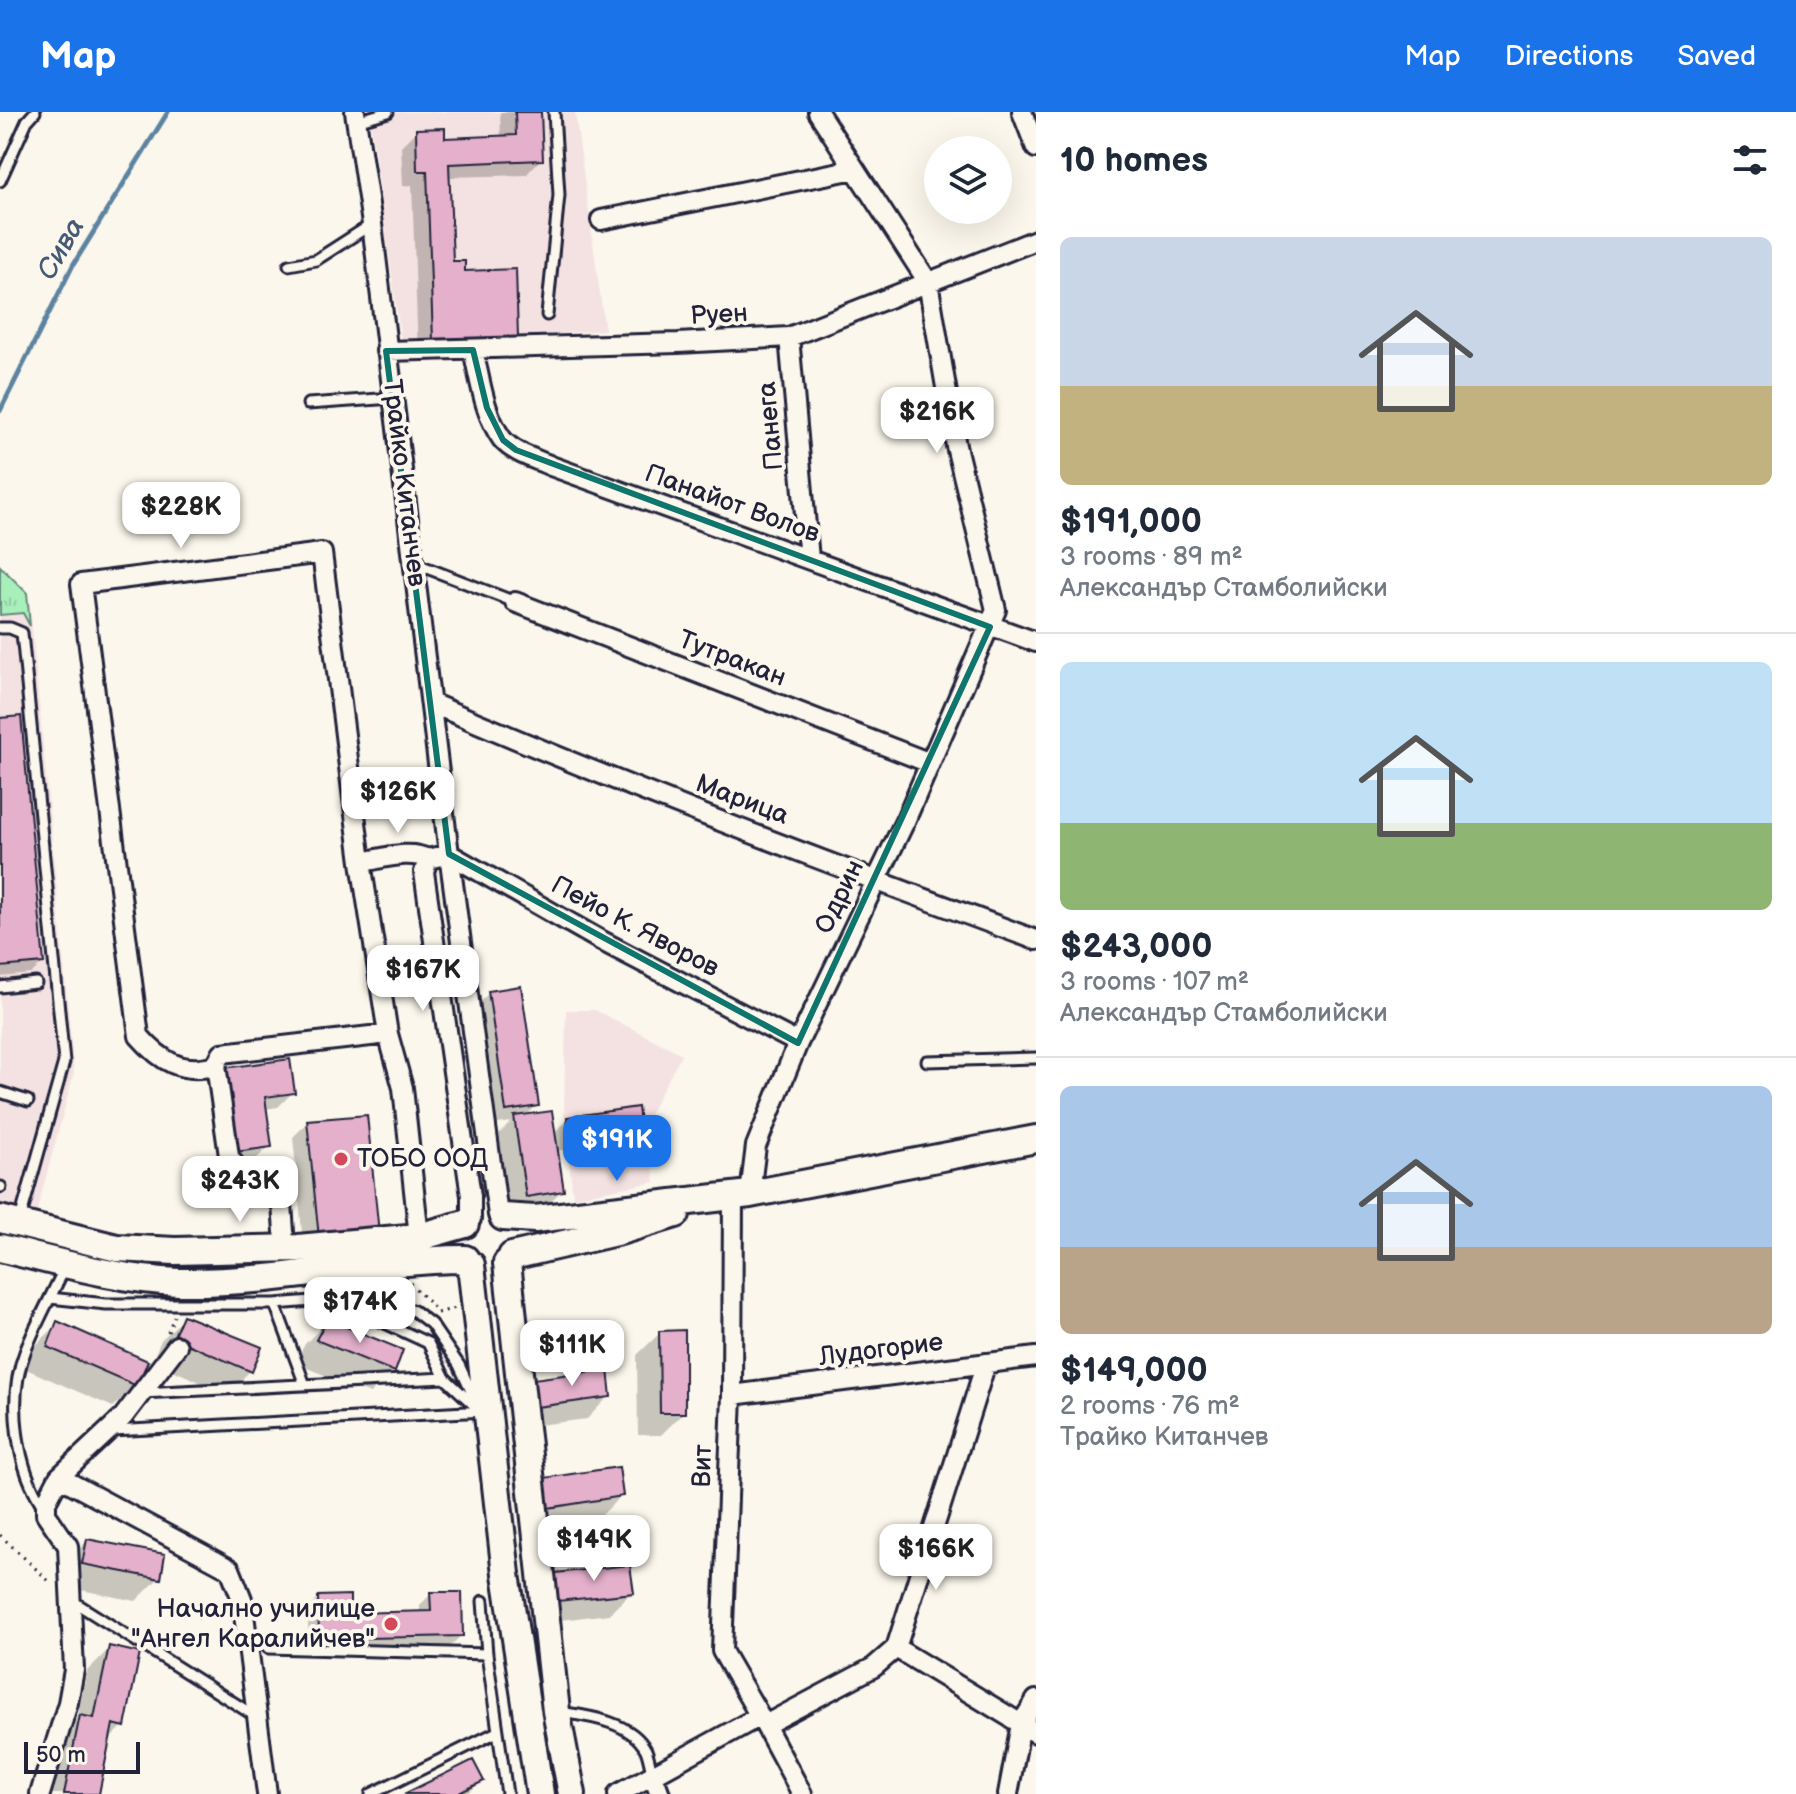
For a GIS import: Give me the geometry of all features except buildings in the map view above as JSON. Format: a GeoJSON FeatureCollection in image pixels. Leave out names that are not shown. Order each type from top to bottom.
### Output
{"type":"FeatureCollection","features":[{"type":"Feature","properties":{"kind":"main road"},"geometry":{"type":"LineString","coordinates":[[9,1222],[117,1248],[175,1251],[298,1248],[419,1237],[468,1222],[486,1213],[535,1219],[742,1195],[1036,1139]]}},
{"type":"Feature","properties":{"kind":"main road"},"geometry":{"type":"LineString","coordinates":[[0,1248],[138,1279],[181,1282],[240,1280],[400,1262],[468,1262],[489,1270],[510,1260],[742,1195]]}},
{"type":"Feature","properties":{"kind":"main road"},"geometry":{"type":"LineString","coordinates":[[500,1216],[510,1223],[516,1239],[510,1260],[556,1711],[572,1794]]}},
{"type":"Feature","properties":{"kind":"main road"},"geometry":{"type":"LineString","coordinates":[[468,1222],[459,1242],[468,1262],[476,1302],[484,1412],[540,1794]]}},
{"type":"Feature","properties":{"kind":"street"},"geometry":{"type":"LineString","coordinates":[[818,112],[928,282],[956,446],[996,610],[990,627]]}},
{"type":"Feature","properties":{"kind":"street"},"geometry":{"type":"LineString","coordinates":[[1022,112],[1036,148]]}},
{"type":"Feature","properties":{"kind":"street","name":"Трайко Китанчев"},"geometry":{"type":"LineString","coordinates":[[355,117],[372,224],[449,854],[500,1216]]}},
{"type":"Feature","properties":{"kind":"street"},"geometry":{"type":"LineString","coordinates":[[601,220],[855,169]]}},
{"type":"Feature","properties":{"kind":"street","name":"Руен"},"geometry":{"type":"LineString","coordinates":[[386,351],[789,337],[1036,240]]}},
{"type":"Feature","properties":{"kind":"street","name":"Панега"},"geometry":{"type":"LineString","coordinates":[[789,337],[809,559]]}},
{"type":"Feature","properties":{"kind":"street","name":"Панайот Волов"},"geometry":{"type":"LineString","coordinates":[[473,350],[487,408],[503,440],[516,450],[551,466],[1036,642]]}},
{"type":"Feature","properties":{"kind":"street"},"geometry":{"type":"LineString","coordinates":[[216,1065],[200,1070],[171,1066],[139,1036],[81,584],[322,553],[361,862],[388,1034],[403,1088],[419,1237]]}},
{"type":"Feature","properties":{"kind":"street","name":"Тутракан"},"geometry":{"type":"LineString","coordinates":[[515,602],[930,763]]}},
{"type":"Feature","properties":{"kind":"street","name":"Одрин"},"geometry":{"type":"LineString","coordinates":[[742,1195],[756,1146],[798,1043],[877,881],[990,627]]}},
{"type":"Feature","properties":{"kind":"street","name":"Марица"},"geometry":{"type":"LineString","coordinates":[[431,703],[522,742],[1036,940]]}},
{"type":"Feature","properties":{"kind":"street"},"geometry":{"type":"LineString","coordinates":[[361,862],[409,854],[428,859],[449,854]]}},
{"type":"Feature","properties":{"kind":"street","name":"Пейо К. Яворов"},"geometry":{"type":"LineString","coordinates":[[449,854],[600,940],[798,1043]]}},
{"type":"Feature","properties":{"kind":"street"},"geometry":{"type":"LineString","coordinates":[[428,859],[424,872],[471,1196],[468,1222]]}},
{"type":"Feature","properties":{"kind":"street"},"geometry":{"type":"LineString","coordinates":[[284,1232],[282,1204],[269,1192],[243,1180],[229,1156],[216,1065],[222,1053],[388,1034]]}},
{"type":"Feature","properties":{"kind":"street","name":"Вит"},"geometry":{"type":"LineString","coordinates":[[742,1195],[722,1651],[802,1794]]}},
{"type":"Feature","properties":{"kind":"street"},"geometry":{"type":"LineString","coordinates":[[40,1794],[68,1703],[74,1670],[68,1546],[46,1514],[46,1502],[59,1477],[109,1431],[177,1346]]}},
{"type":"Feature","properties":{"kind":"street","name":"Лудогорие"},"geometry":{"type":"LineString","coordinates":[[732,1395],[1036,1357]]}},
{"type":"Feature","properties":{"kind":"street"},"geometry":{"type":"LineString","coordinates":[[618,1794],[874,1667],[896,1648],[986,1363]]}},
{"type":"Feature","properties":{"kind":"street"},"geometry":{"type":"LineString","coordinates":[[59,1477],[230,1569],[242,1599],[267,1794]]}},
{"type":"Feature","properties":{"kind":"street"},"geometry":{"type":"LineString","coordinates":[[896,1648],[1020,1729]]}},
{"type":"Feature","properties":{"kind":"street"},"geometry":{"type":"LineString","coordinates":[[1008,1794],[1020,1729],[1036,1700]]}},
{"type":"Feature","properties":{"kind":"street"},"geometry":{"type":"LineString","coordinates":[[653,1775],[660,1794]]}},
{"type":"Feature","properties":{"kind":"lane"},"geometry":{"type":"LineString","coordinates":[[20,112],[27,121]]}},
{"type":"Feature","properties":{"kind":"lane"},"geometry":{"type":"LineString","coordinates":[[0,181],[27,121],[35,112]]}},
{"type":"Feature","properties":{"kind":"lane"},"geometry":{"type":"LineString","coordinates":[[355,117],[388,112]]}},
{"type":"Feature","properties":{"kind":"lane"},"geometry":{"type":"LineString","coordinates":[[547,315],[559,195],[554,112]]}},
{"type":"Feature","properties":{"kind":"lane"},"geometry":{"type":"LineString","coordinates":[[289,265],[316,260],[372,224]]}},
{"type":"Feature","properties":{"kind":"lane"},"geometry":{"type":"LineString","coordinates":[[308,404],[393,398]]}},
{"type":"Feature","properties":{"kind":"lane"},"geometry":{"type":"LineString","coordinates":[[414,563],[515,602]]}},
{"type":"Feature","properties":{"kind":"lane"},"geometry":{"type":"LineString","coordinates":[[0,628],[22,633],[64,1062],[9,1222]]}},
{"type":"Feature","properties":{"kind":"lane"},"geometry":{"type":"LineString","coordinates":[[0,987],[36,983]]}},
{"type":"Feature","properties":{"kind":"lane"},"geometry":{"type":"LineString","coordinates":[[927,1061],[1036,1058]]}},
{"type":"Feature","properties":{"kind":"lane"},"geometry":{"type":"LineString","coordinates":[[0,1092],[28,1101]]}},
{"type":"Feature","properties":{"kind":"lane"},"geometry":{"type":"LineString","coordinates":[[45,1509],[28,1474],[20,1442],[16,1402],[24,1354],[67,1264]]}},
{"type":"Feature","properties":{"kind":"lane"},"geometry":{"type":"LineString","coordinates":[[50,1298],[106,1304],[275,1304],[374,1296],[414,1311],[431,1324],[446,1344],[484,1412]]}},
{"type":"Feature","properties":{"kind":"lane"},"geometry":{"type":"LineString","coordinates":[[275,1304],[305,1385]]}},
{"type":"Feature","properties":{"kind":"lane"},"geometry":{"type":"LineString","coordinates":[[374,1318],[428,1343],[445,1378],[484,1412]]}},
{"type":"Feature","properties":{"kind":"lane"},"geometry":{"type":"LineString","coordinates":[[140,1393],[445,1378]]}},
{"type":"Feature","properties":{"kind":"lane"},"geometry":{"type":"LineString","coordinates":[[109,1431],[484,1412]]}},
{"type":"Feature","properties":{"kind":"lane"},"geometry":{"type":"LineString","coordinates":[[70,1600],[258,1718]]}},
{"type":"Feature","properties":{"kind":"lane"},"geometry":{"type":"LineString","coordinates":[[483,1601],[487,1654],[507,1794]]}},
{"type":"Feature","properties":{"kind":"lane"},"geometry":{"type":"LineString","coordinates":[[268,1648],[487,1654]]}},
{"type":"Feature","properties":{"kind":"lane"},"geometry":{"type":"LineString","coordinates":[[556,1711],[607,1720],[635,1738],[645,1749],[653,1775]]}},
{"type":"Feature","properties":{"kind":"lane"},"geometry":{"type":"LineString","coordinates":[[371,1794],[497,1732]]}},
{"type":"Feature","properties":{"kind":"path"},"geometry":{"type":"LineString","coordinates":[[400,1262],[409,1282],[438,1312]]}},
{"type":"Feature","properties":{"kind":"path"},"geometry":{"type":"LineString","coordinates":[[421,1317],[476,1302]]}},
{"type":"Feature","properties":{"kind":"path"},"geometry":{"type":"LineString","coordinates":[[0,1535],[70,1600]]}},
{"type":"Feature","properties":{"kind":"highlighted area"},"geometry":{"type":"Polygon","coordinates":[[[473,350],[487,408],[503,440],[516,450],[990,627],[798,1043],[449,854],[386,351],[473,350]]]}},
{"type":"Feature","properties":{"kind":"shaded area"},"geometry":{"type":"Polygon","coordinates":[[[369,112],[575,112],[605,330],[401,341],[369,112]]]}},
{"type":"Feature","properties":{"kind":"shaded area"},"geometry":{"type":"Polygon","coordinates":[[[0,566],[27,593],[30,606],[74,1073],[36,1214],[0,1208],[0,566]]]}},
{"type":"Feature","properties":{"kind":"shaded area"},"geometry":{"type":"Polygon","coordinates":[[[566,1010],[595,1010],[682,1054],[647,1118],[655,1182],[573,1197],[564,1114],[566,1010]]]}},
{"type":"Feature","properties":{"kind":"green space"},"geometry":{"type":"Polygon","coordinates":[[[0,566],[27,593],[30,626],[23,613],[0,615],[0,566]]]}},
{"type":"Feature","properties":{"kind":"waterway","name":"Сива"},"geometry":{"type":"LineString","coordinates":[[0,411],[73,265],[168,112]]}},
{"type":"Feature","properties":{"kind":"place","name":"ТОБО ООД"},"geometry":{"type":"Point","coordinates":[341,1159]}},
{"type":"Feature","properties":{"kind":"place","name":"Начално училище \"Ангел Каралийчев\""},"geometry":{"type":"Point","coordinates":[391,1624]}}]}
